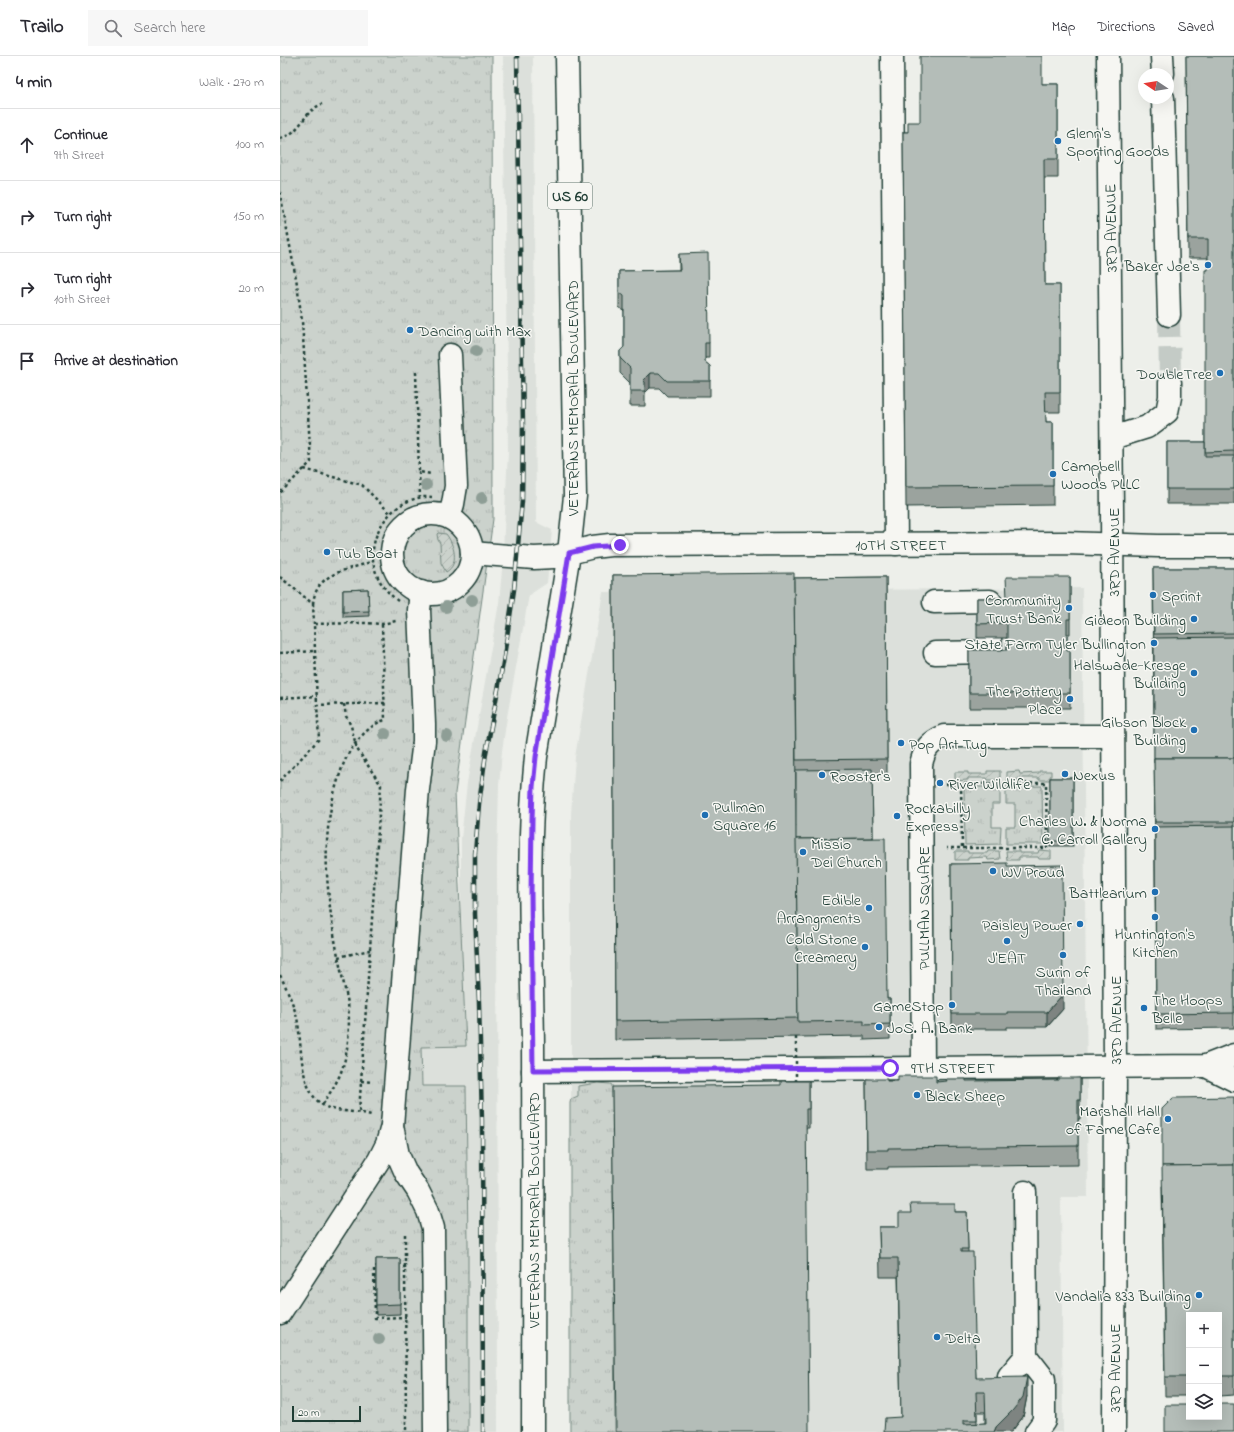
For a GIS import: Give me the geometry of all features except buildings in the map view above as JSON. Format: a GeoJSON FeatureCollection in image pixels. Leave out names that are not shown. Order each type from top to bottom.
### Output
{"type":"FeatureCollection","features":[{"type":"Feature","properties":{"kind":"street","name":"VETERANS MEMORIAL BOULEVARD"},"geometry":{"type":"LineString","coordinates":[[533,1432],[533,1070],[531,894],[533,787],[536,757],[569,553],[575,496],[567,56]]}},
{"type":"Feature","properties":{"kind":"street"},"geometry":{"type":"LineString","coordinates":[[892,56],[896,544]]}},
{"type":"Feature","properties":{"kind":"street","name":"3RD AVENUE"},"geometry":{"type":"LineString","coordinates":[[1108,56],[1113,544],[1115,1067],[1114,1432]]}},
{"type":"Feature","properties":{"kind":"street"},"geometry":{"type":"LineString","coordinates":[[1162,56],[1163,68]]}},
{"type":"Feature","properties":{"kind":"street"},"geometry":{"type":"LineString","coordinates":[[1163,104],[1169,315]]}},
{"type":"Feature","properties":{"kind":"street"},"geometry":{"type":"LineString","coordinates":[[449,517],[456,486],[450,355]]}},
{"type":"Feature","properties":{"kind":"street"},"geometry":{"type":"LineString","coordinates":[[1112,438],[1147,427],[1167,412],[1170,397],[1170,383]]}},
{"type":"Feature","properties":{"kind":"street"},"geometry":{"type":"LineString","coordinates":[[435,514],[449,517],[461,526],[469,538],[472,553],[470,568],[462,580],[450,590],[436,594],[421,592],[408,586],[398,575],[392,562],[392,547],[398,533],[408,522],[420,515],[435,514]]}},
{"type":"Feature","properties":{"kind":"street","name":"10TH STREET"},"geometry":{"type":"LineString","coordinates":[[472,553],[534,558],[554,557],[610,545],[1063,543],[1158,546],[1234,546]]}},
{"type":"Feature","properties":{"kind":"street"},"geometry":{"type":"LineString","coordinates":[[280,1313],[379,1160],[387,1144],[383,1120],[424,741],[419,610],[421,592]]}},
{"type":"Feature","properties":{"kind":"street"},"geometry":{"type":"LineString","coordinates":[[934,602],[990,601],[990,613]]}},
{"type":"Feature","properties":{"kind":"street"},"geometry":{"type":"LineString","coordinates":[[935,653],[990,652],[990,638]]}},
{"type":"Feature","properties":{"kind":"street","name":"PULLMAN SQUARE"},"geometry":{"type":"LineString","coordinates":[[923,1067],[921,764],[925,752],[933,741],[944,736],[1113,736]]}},
{"type":"Feature","properties":{"kind":"street","name":"9TH STREET"},"geometry":{"type":"LineString","coordinates":[[533,1070],[702,1079],[923,1067],[1206,1066],[1234,1054]]}},
{"type":"Feature","properties":{"kind":"street","name":"9TH STREET"},"geometry":{"type":"LineString","coordinates":[[1206,1066],[1234,1080]]}},
{"type":"Feature","properties":{"kind":"street"},"geometry":{"type":"LineString","coordinates":[[383,1120],[406,1173],[428,1211],[434,1228],[435,1432]]}},
{"type":"Feature","properties":{"kind":"street"},"geometry":{"type":"LineString","coordinates":[[1025,1192],[1026,1356],[1044,1379],[1044,1421],[1036,1432]]}},
{"type":"Feature","properties":{"kind":"street"},"geometry":{"type":"LineString","coordinates":[[1009,1397],[1009,1376],[1026,1356]]}},
{"type":"Feature","properties":{"kind":"path"},"geometry":{"type":"LineString","coordinates":[[280,138],[293,133],[309,113],[317,106],[322,104]]}},
{"type":"Feature","properties":{"kind":"path"},"geometry":{"type":"LineString","coordinates":[[280,192],[297,284],[302,321],[311,462],[280,493]]}},
{"type":"Feature","properties":{"kind":"path"},"geometry":{"type":"LineString","coordinates":[[416,372],[420,497]]}},
{"type":"Feature","properties":{"kind":"path"},"geometry":{"type":"LineString","coordinates":[[304,469],[362,485],[390,513]]}},
{"type":"Feature","properties":{"kind":"path"},"geometry":{"type":"LineString","coordinates":[[419,472],[433,474]]}},
{"type":"Feature","properties":{"kind":"path"},"geometry":{"type":"LineString","coordinates":[[401,603],[380,582],[376,575],[373,561],[376,536],[380,527],[390,513],[405,503],[420,497],[436,496]]}},
{"type":"Feature","properties":{"kind":"path"},"geometry":{"type":"LineString","coordinates":[[280,781],[319,739],[313,604],[317,588],[330,576],[373,561]]}},
{"type":"Feature","properties":{"kind":"path"},"geometry":{"type":"LineString","coordinates":[[280,577],[313,604]]}},
{"type":"Feature","properties":{"kind":"path"},"geometry":{"type":"LineString","coordinates":[[314,624],[382,624],[395,622],[400,618]]}},
{"type":"Feature","properties":{"kind":"path"},"geometry":{"type":"LineString","coordinates":[[323,1104],[341,1072],[347,1041],[349,1016],[348,1003],[333,928],[328,878],[329,825],[336,786],[342,767],[355,743],[367,729],[379,721],[385,720],[382,624]]}},
{"type":"Feature","properties":{"kind":"path"},"geometry":{"type":"LineString","coordinates":[[280,652],[315,651]]}},
{"type":"Feature","properties":{"kind":"path"},"geometry":{"type":"LineString","coordinates":[[280,698],[317,696]]}},
{"type":"Feature","properties":{"kind":"path"},"geometry":{"type":"LineString","coordinates":[[317,705],[385,703]]}},
{"type":"Feature","properties":{"kind":"path"},"geometry":{"type":"LineString","coordinates":[[344,704],[346,716],[357,748],[381,785],[359,1112]]}},
{"type":"Feature","properties":{"kind":"path"},"geometry":{"type":"LineString","coordinates":[[946,784],[1046,783],[1047,848],[946,848]]}},
{"type":"Feature","properties":{"kind":"path"},"geometry":{"type":"LineString","coordinates":[[961,784],[962,848]]}},
{"type":"Feature","properties":{"kind":"path"},"geometry":{"type":"LineString","coordinates":[[338,957],[370,950]]}},
{"type":"Feature","properties":{"kind":"path"},"geometry":{"type":"LineString","coordinates":[[280,975],[291,998],[297,1018],[306,1081],[311,1093],[319,1102],[334,1109],[359,1112],[383,1120]]}},
{"type":"Feature","properties":{"kind":"path"},"geometry":{"type":"LineString","coordinates":[[796,1037],[796,1085]]}},
{"type":"Feature","properties":{"kind":"path"},"geometry":{"type":"LineString","coordinates":[[406,1233],[406,1432]]}},
{"type":"Feature","properties":{"kind":"path"},"geometry":{"type":"LineString","coordinates":[[382,1267],[374,1267],[375,1318],[406,1317]]}},
{"type":"Feature","properties":{"kind":"path"},"geometry":{"type":"LineString","coordinates":[[390,1267],[405,1267]]}},
{"type":"Feature","properties":{"kind":"shaded area"},"geometry":{"type":"Polygon","coordinates":[[[503,56],[533,56],[536,522],[552,530],[547,583],[529,595],[507,717],[499,786],[497,860],[498,1432],[468,1432],[466,1086],[422,1086],[421,1047],[466,1045],[461,914],[461,839],[467,783],[499,603],[508,452],[503,56]]]}},
{"type":"Feature","properties":{"kind":"shaded area"},"geometry":{"type":"Polygon","coordinates":[[[1082,588],[1088,1197],[1061,1197],[1063,1432],[571,1432],[571,814],[575,757],[603,592],[1082,588]]]}},
{"type":"Feature","properties":{"kind":"green space"},"geometry":{"type":"Polygon","coordinates":[[[280,56],[492,56],[493,519],[455,793],[466,1046],[421,1047],[422,1086],[466,1086],[468,1432],[280,1432],[280,56]]]}},
{"type":"Feature","properties":{"kind":"green space"},"geometry":{"type":"Polygon","coordinates":[[[438,533],[446,534],[453,548],[453,564],[446,572],[441,563],[438,533]]]}},
{"type":"Feature","properties":{"kind":"green space"},"geometry":{"type":"Polygon","coordinates":[[[987,771],[1000,771],[1000,780],[968,778],[968,780],[955,781],[955,772],[987,774],[987,771]]]}},
{"type":"Feature","properties":{"kind":"green space"},"geometry":{"type":"Polygon","coordinates":[[[1019,771],[1020,774],[1051,771],[1051,780],[1039,780],[1039,778],[1020,778],[1020,780],[1007,781],[1007,772],[1019,771]]]}},
{"type":"Feature","properties":{"kind":"green space"},"geometry":{"type":"Polygon","coordinates":[[[1042,786],[1043,844],[1006,844],[1006,827],[1015,827],[1015,804],[1006,804],[1006,787],[1042,786]]]}},
{"type":"Feature","properties":{"kind":"green space"},"geometry":{"type":"Polygon","coordinates":[[[964,787],[1000,787],[1000,804],[992,804],[992,827],[1001,827],[1000,844],[965,845],[964,787]]]}},
{"type":"Feature","properties":{"kind":"green space"},"geometry":{"type":"Polygon","coordinates":[[[1039,850],[1051,851],[1051,859],[1019,857],[1019,860],[1007,860],[1006,851],[1038,853],[1039,850]]]}},
{"type":"Feature","properties":{"kind":"green space"},"geometry":{"type":"Polygon","coordinates":[[[955,851],[987,853],[988,851],[999,851],[1000,859],[988,860],[987,857],[968,858],[968,860],[955,860],[955,851]]]}},
{"type":"Feature","properties":{"kind":"green space"},"geometry":{"type":"Polygon","coordinates":[[[598,1083],[612,1085],[615,1432],[570,1432],[570,1103],[571,1099],[578,1096],[578,1086],[598,1083]]]}},
{"type":"Feature","properties":{"kind":"tunnel"},"geometry":{"type":"LineString","coordinates":[[1169,315],[1170,383]]}},
{"type":"Feature","properties":{"kind":"railway"},"geometry":{"type":"LineString","coordinates":[[483,1432],[482,1120],[475,914],[475,854],[479,804],[486,753],[503,663],[514,590],[522,501],[523,426],[517,56]]}},
{"type":"Feature","properties":{"kind":"place","name":"Glenn's Sporting Goods"},"geometry":{"type":"Point","coordinates":[1058,141]}},
{"type":"Feature","properties":{"kind":"place","name":"Baker Joe's"},"geometry":{"type":"Point","coordinates":[1208,265]}},
{"type":"Feature","properties":{"kind":"place","name":"Dancing with Max"},"geometry":{"type":"Point","coordinates":[410,330]}},
{"type":"Feature","properties":{"kind":"place","name":"DoubleTree"},"geometry":{"type":"Point","coordinates":[1220,373]}},
{"type":"Feature","properties":{"kind":"place","name":"Campbell Woods PLLC"},"geometry":{"type":"Point","coordinates":[1053,474]}},
{"type":"Feature","properties":{"kind":"place","name":"Tub Boat"},"geometry":{"type":"Point","coordinates":[327,552]}},
{"type":"Feature","properties":{"kind":"place","name":"Sprint"},"geometry":{"type":"Point","coordinates":[1153,595]}},
{"type":"Feature","properties":{"kind":"place","name":"Community Trust Bank"},"geometry":{"type":"Point","coordinates":[1069,608]}},
{"type":"Feature","properties":{"kind":"place","name":"Gideon Building"},"geometry":{"type":"Point","coordinates":[1194,619]}},
{"type":"Feature","properties":{"kind":"place","name":"State Farm Tyler Bullington"},"geometry":{"type":"Point","coordinates":[1154,643]}},
{"type":"Feature","properties":{"kind":"place","name":"Halswade-Kresge Building"},"geometry":{"type":"Point","coordinates":[1194,673]}},
{"type":"Feature","properties":{"kind":"place","name":"The Pottery Place"},"geometry":{"type":"Point","coordinates":[1070,699]}},
{"type":"Feature","properties":{"kind":"place","name":"Gibson Block Building"},"geometry":{"type":"Point","coordinates":[1194,730]}},
{"type":"Feature","properties":{"kind":"place","name":"Pop Art Tug"},"geometry":{"type":"Point","coordinates":[901,743]}},
{"type":"Feature","properties":{"kind":"place","name":"Nexus"},"geometry":{"type":"Point","coordinates":[1065,774]}},
{"type":"Feature","properties":{"kind":"place","name":"Rooster's"},"geometry":{"type":"Point","coordinates":[822,775]}},
{"type":"Feature","properties":{"kind":"place","name":"River Wildlife"},"geometry":{"type":"Point","coordinates":[940,783]}},
{"type":"Feature","properties":{"kind":"place","name":"Pullman Square 16"},"geometry":{"type":"Point","coordinates":[705,815]}},
{"type":"Feature","properties":{"kind":"place","name":"Rockabilly Express"},"geometry":{"type":"Point","coordinates":[897,816]}},
{"type":"Feature","properties":{"kind":"place","name":"Charles W. & Norma C. Carroll Gallery"},"geometry":{"type":"Point","coordinates":[1155,829]}},
{"type":"Feature","properties":{"kind":"place","name":"Missio Dei Church"},"geometry":{"type":"Point","coordinates":[803,852]}},
{"type":"Feature","properties":{"kind":"place","name":"WV Proud"},"geometry":{"type":"Point","coordinates":[993,871]}},
{"type":"Feature","properties":{"kind":"place","name":"Battlearium"},"geometry":{"type":"Point","coordinates":[1155,892]}},
{"type":"Feature","properties":{"kind":"place","name":"Edible Arrangments"},"geometry":{"type":"Point","coordinates":[869,908]}},
{"type":"Feature","properties":{"kind":"place","name":"Huntington's Kitchen"},"geometry":{"type":"Point","coordinates":[1155,917]}},
{"type":"Feature","properties":{"kind":"place","name":"Paisley Power"},"geometry":{"type":"Point","coordinates":[1080,924]}},
{"type":"Feature","properties":{"kind":"place","name":"J'EAT"},"geometry":{"type":"Point","coordinates":[1007,941]}},
{"type":"Feature","properties":{"kind":"place","name":"Cold Stone Creamery"},"geometry":{"type":"Point","coordinates":[865,947]}},
{"type":"Feature","properties":{"kind":"place","name":"Surin of Thailand"},"geometry":{"type":"Point","coordinates":[1063,955]}},
{"type":"Feature","properties":{"kind":"place","name":"GameStop"},"geometry":{"type":"Point","coordinates":[952,1005]}},
{"type":"Feature","properties":{"kind":"place","name":"The Hoops Belle"},"geometry":{"type":"Point","coordinates":[1144,1008]}},
{"type":"Feature","properties":{"kind":"place","name":"JoS. A. Bank"},"geometry":{"type":"Point","coordinates":[879,1027]}},
{"type":"Feature","properties":{"kind":"place","name":"Black Sheep"},"geometry":{"type":"Point","coordinates":[917,1095]}},
{"type":"Feature","properties":{"kind":"place","name":"Marshall Hall of Fame Cafe"},"geometry":{"type":"Point","coordinates":[1168,1119]}},
{"type":"Feature","properties":{"kind":"place","name":"Vandalia 833 Building"},"geometry":{"type":"Point","coordinates":[1199,1295]}},
{"type":"Feature","properties":{"kind":"place","name":"Delta"},"geometry":{"type":"Point","coordinates":[937,1337]}},
{"type":"Feature","properties":{"kind":"route"},"geometry":{"type":"LineString","coordinates":[[620,545],[593,547],[569,553],[536,757],[533,787],[531,894],[533,1070],[890,1068]]}}]}
